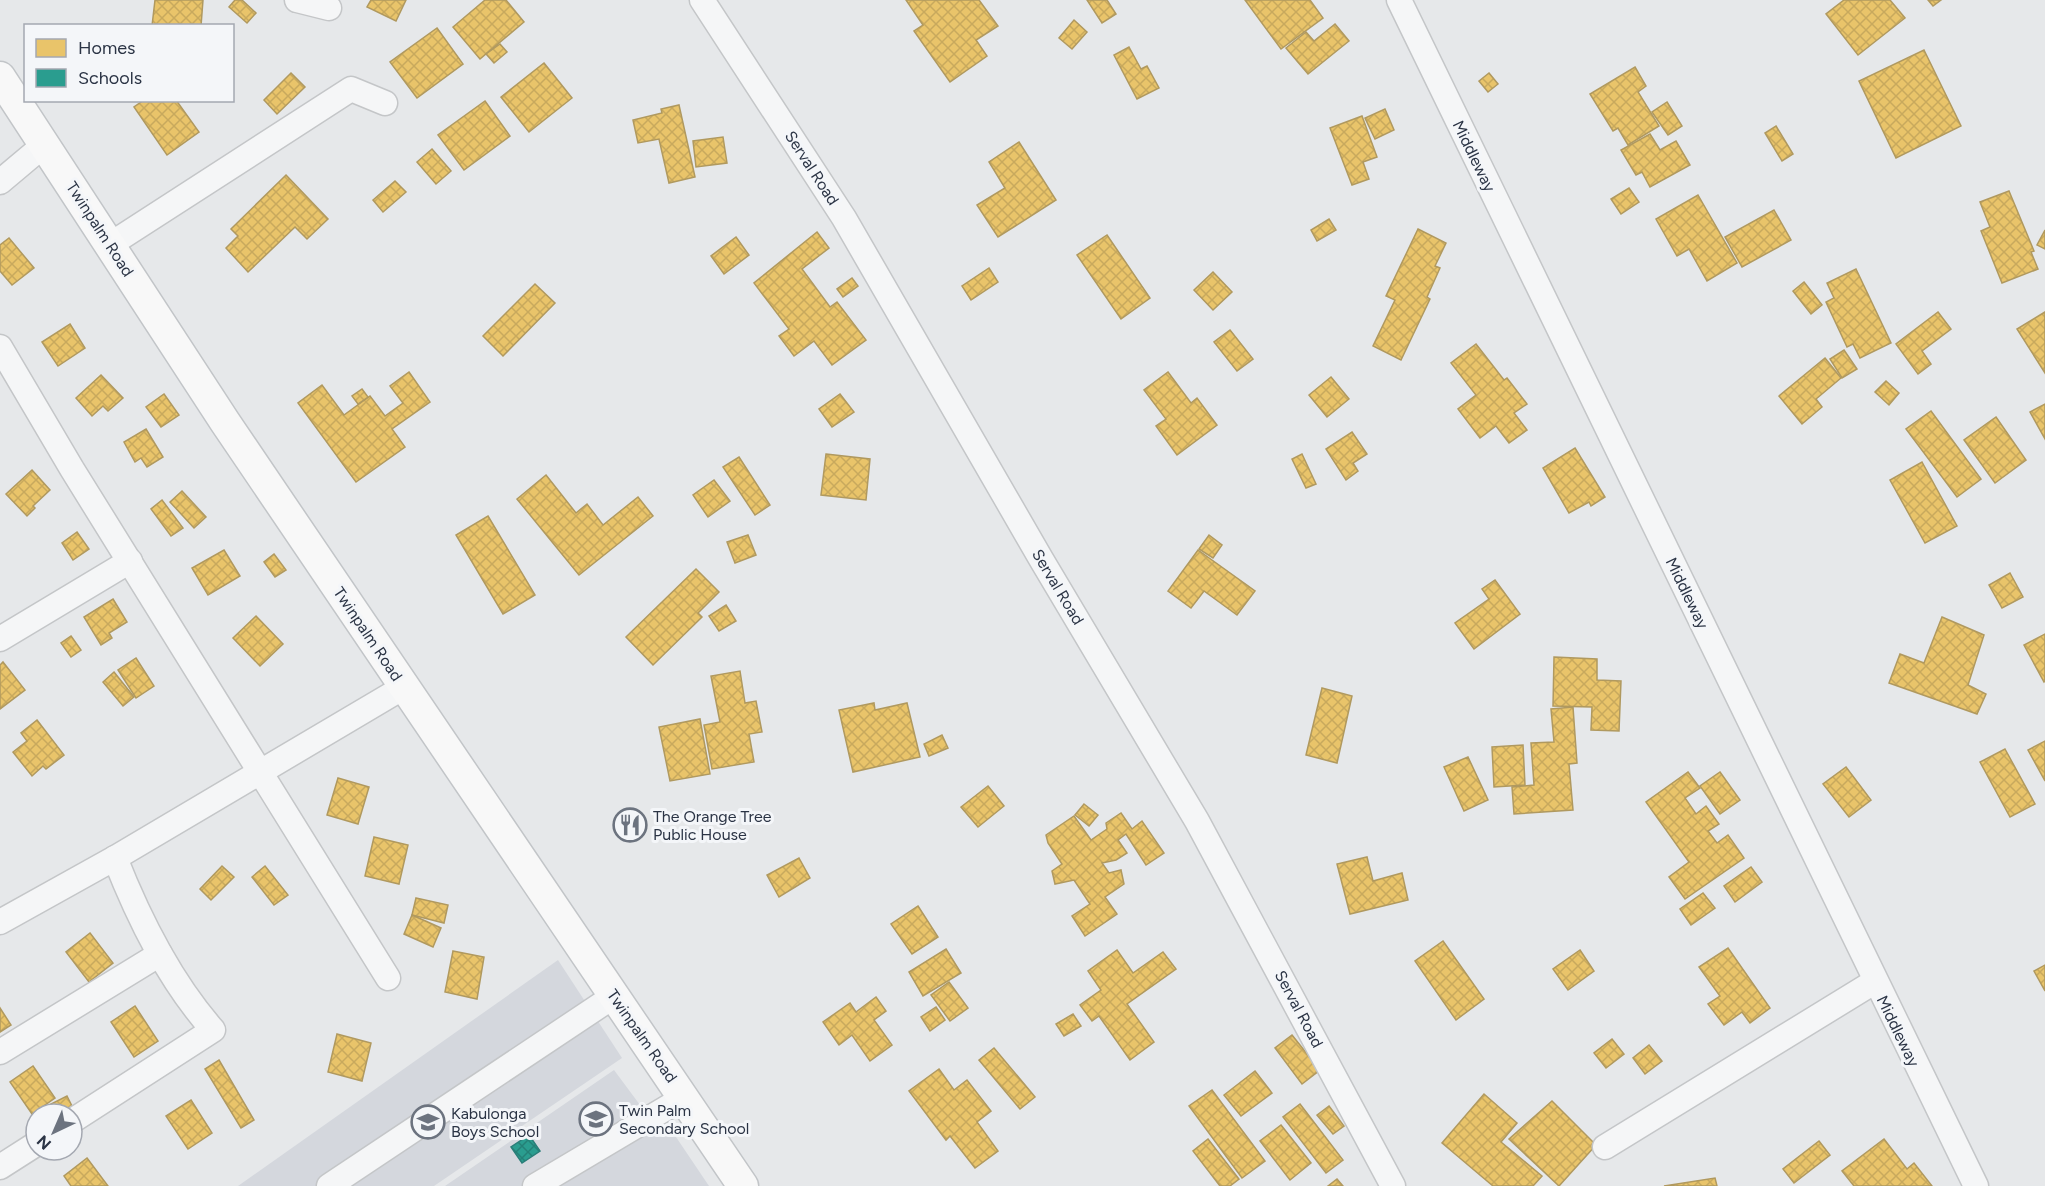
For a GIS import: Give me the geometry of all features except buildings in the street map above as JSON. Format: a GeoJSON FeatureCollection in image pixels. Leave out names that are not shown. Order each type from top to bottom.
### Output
{"type":"FeatureCollection","features":[{"type":"Feature","properties":{"kind":"main road","name":"Twinpalm Road"},"geometry":{"type":"LineString","coordinates":[[0,77],[225,422],[685,1097],[743,1186]]}},
{"type":"Feature","properties":{"kind":"street"},"geometry":{"type":"LineString","coordinates":[[297,0],[329,8]]}},
{"type":"Feature","properties":{"kind":"street","name":"Serval Road"},"geometry":{"type":"LineString","coordinates":[[702,0],[844,218],[1041,559],[1197,822],[1393,1186]]}},
{"type":"Feature","properties":{"kind":"street","name":"Middleway"},"geometry":{"type":"LineString","coordinates":[[1399,0],[1816,855],[1874,982],[1976,1186]]}},
{"type":"Feature","properties":{"kind":"street"},"geometry":{"type":"LineString","coordinates":[[111,244],[351,89],[385,103]]}},
{"type":"Feature","properties":{"kind":"street"},"geometry":{"type":"LineString","coordinates":[[0,182],[44,145]]}},
{"type":"Feature","properties":{"kind":"street"},"geometry":{"type":"LineString","coordinates":[[0,347],[388,978]]}},
{"type":"Feature","properties":{"kind":"street"},"geometry":{"type":"LineString","coordinates":[[0,639],[130,561]]}},
{"type":"Feature","properties":{"kind":"street"},"geometry":{"type":"LineString","coordinates":[[0,922],[115,858],[404,687]]}},
{"type":"Feature","properties":{"kind":"street"},"geometry":{"type":"LineString","coordinates":[[84,1113],[213,1030],[200,1015],[138,917],[115,858]]}},
{"type":"Feature","properties":{"kind":"street"},"geometry":{"type":"LineString","coordinates":[[0,1052],[160,954]]}},
{"type":"Feature","properties":{"kind":"street"},"geometry":{"type":"LineString","coordinates":[[1605,1146],[1874,982]]}},
{"type":"Feature","properties":{"kind":"street"},"geometry":{"type":"LineString","coordinates":[[329,1186],[614,996]]}},
{"type":"Feature","properties":{"kind":"street"},"geometry":{"type":"LineString","coordinates":[[535,1186],[566,1179],[685,1097]]}},
{"type":"Feature","properties":{"kind":"street"},"geometry":{"type":"LineString","coordinates":[[0,1167],[24,1152]]}},
{"type":"Feature","properties":{"kind":"shaded area","name":"Kabulonga Boys School"},"geometry":{"type":"Polygon","coordinates":[[[558,960],[622,1058],[434,1186],[238,1186],[558,960]]]}},
{"type":"Feature","properties":{"kind":"shaded area","name":"Twin Palm Secondary School"},"geometry":{"type":"Polygon","coordinates":[[[614,1070],[643,1109],[654,1129],[676,1137],[709,1186],[445,1186],[614,1070]]]}},
{"type":"Feature","properties":{"kind":"place","name":"The Orange Tree Public House"},"geometry":{"type":"Point","coordinates":[630,825]}},
{"type":"Feature","properties":{"kind":"place","name":"Twin Palm Secondary School"},"geometry":{"type":"Point","coordinates":[596,1119]}},
{"type":"Feature","properties":{"kind":"place","name":"Kabulonga Boys School"},"geometry":{"type":"Point","coordinates":[428,1122]}}]}
